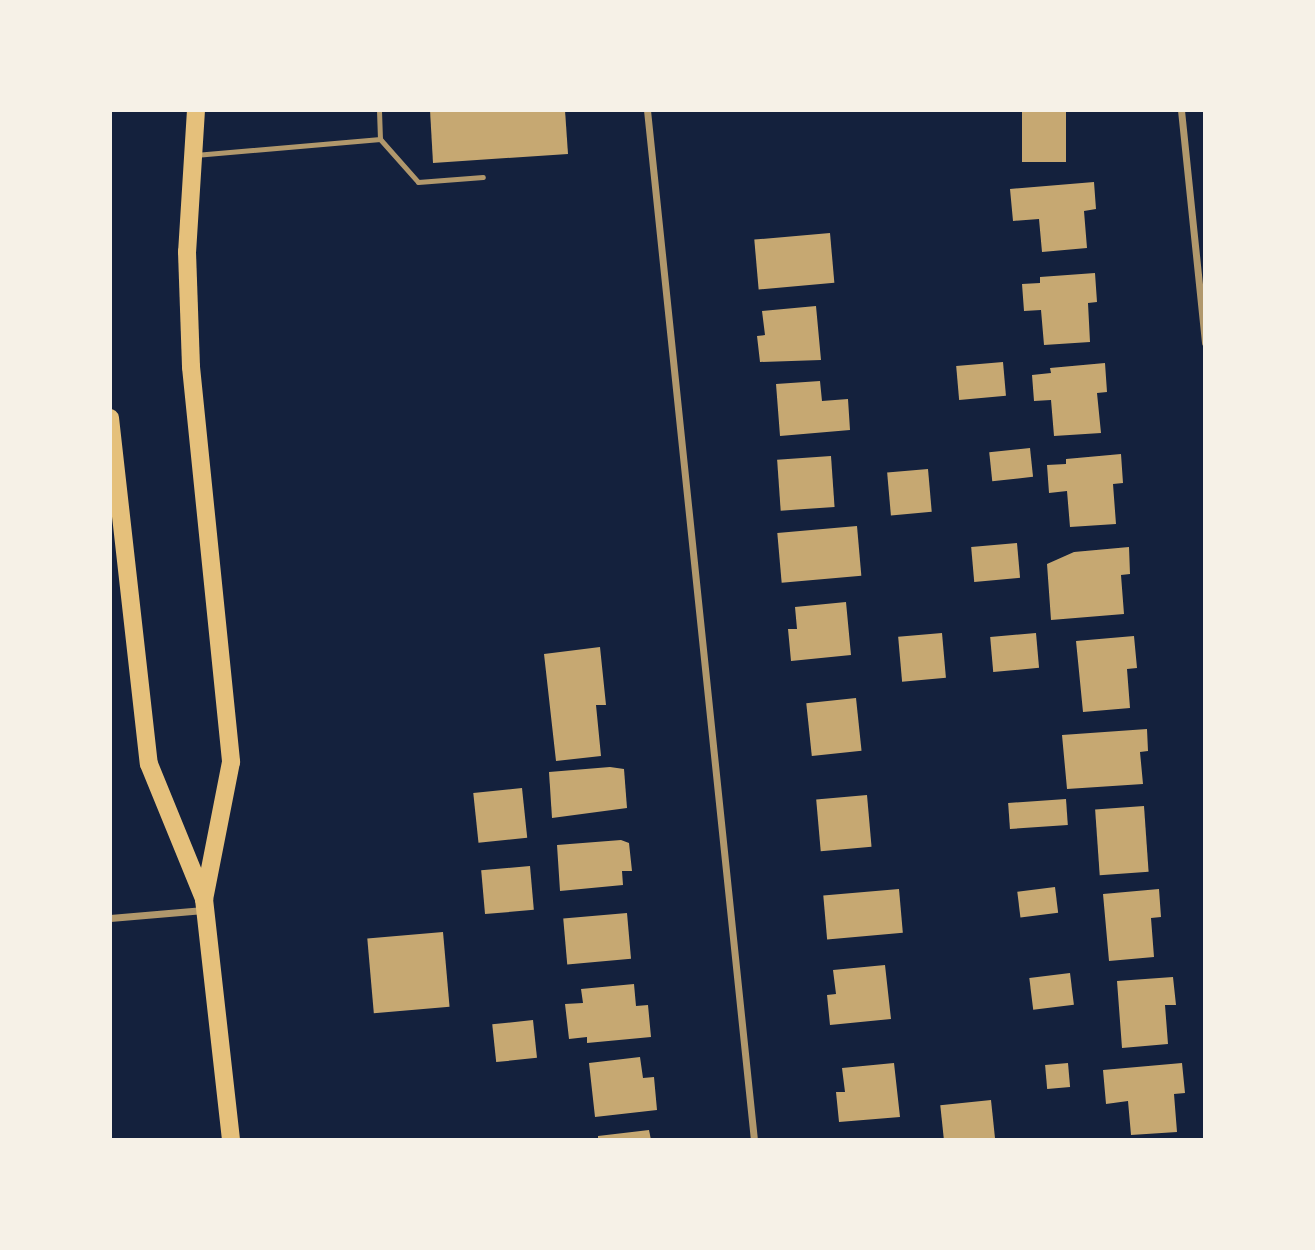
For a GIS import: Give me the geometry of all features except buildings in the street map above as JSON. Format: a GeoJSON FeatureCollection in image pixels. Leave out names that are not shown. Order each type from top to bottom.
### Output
{"type":"FeatureCollection","features":[{"type":"Feature","properties":{"kind":"main road"},"geometry":{"type":"LineString","coordinates":[[196,110],[187,252],[191,367],[231,762],[204,904]]}},
{"type":"Feature","properties":{"kind":"main road"},"geometry":{"type":"LineString","coordinates":[[110,418],[149,764],[204,904],[231,1140]]}},
{"type":"Feature","properties":{"kind":"street"},"geometry":{"type":"LineString","coordinates":[[647,110],[754,1140]]}},
{"type":"Feature","properties":{"kind":"street"},"geometry":{"type":"LineString","coordinates":[[1181,110],[1205,343]]}},
{"type":"Feature","properties":{"kind":"street"},"geometry":{"type":"LineString","coordinates":[[110,918],[204,904]]}},
{"type":"Feature","properties":{"kind":"lane"},"geometry":{"type":"LineString","coordinates":[[379,110],[380,139],[418,182],[483,177]]}},
{"type":"Feature","properties":{"kind":"lane"},"geometry":{"type":"LineString","coordinates":[[192,156],[380,139]]}}]}
